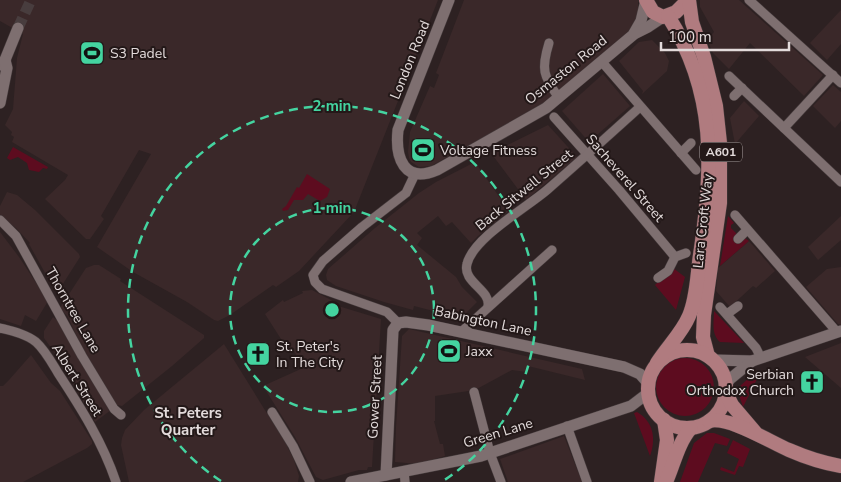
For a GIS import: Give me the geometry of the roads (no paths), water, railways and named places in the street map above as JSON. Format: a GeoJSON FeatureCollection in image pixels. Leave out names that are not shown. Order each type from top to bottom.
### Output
{"type":"FeatureCollection","features":[{"type":"Feature","properties":{"kind":"main road","name":"A601"},"geometry":{"type":"LineString","coordinates":[[646,0],[653,12],[665,16],[679,10],[689,0]]}},
{"type":"Feature","properties":{"kind":"main road","name":"Lara Croft Way"},"geometry":{"type":"LineString","coordinates":[[689,0],[692,22],[704,58],[716,106],[720,142],[720,203],[704,315],[703,337],[711,358]]}},
{"type":"Feature","properties":{"kind":"main road","name":"Lara Croft Way"},"geometry":{"type":"LineString","coordinates":[[657,363],[690,315],[703,238],[709,170],[708,136],[700,91],[686,47],[665,16]]}},
{"type":"Feature","properties":{"kind":"main road"},"geometry":{"type":"LineString","coordinates":[[657,363],[670,354],[684,350],[694,350],[711,358]]}},
{"type":"Feature","properties":{"kind":"main road","name":"A601"},"geometry":{"type":"LineString","coordinates":[[711,358],[722,372],[726,389]]}},
{"type":"Feature","properties":{"kind":"main road","name":"A601"},"geometry":{"type":"LineString","coordinates":[[648,388],[650,374],[657,363]]}},
{"type":"Feature","properties":{"kind":"main road"},"geometry":{"type":"LineString","coordinates":[[648,388],[654,410],[664,420],[675,426],[691,428]]}},
{"type":"Feature","properties":{"kind":"main road"},"geometry":{"type":"LineString","coordinates":[[709,421],[721,408],[726,389]]}},
{"type":"Feature","properties":{"kind":"main road"},"geometry":{"type":"LineString","coordinates":[[726,389],[732,405],[756,433]]}},
{"type":"Feature","properties":{"kind":"main road"},"geometry":{"type":"LineString","coordinates":[[660,482],[667,440],[664,420]]}},
{"type":"Feature","properties":{"kind":"main road"},"geometry":{"type":"LineString","coordinates":[[666,482],[675,462],[682,438],[691,428],[709,421],[720,420],[756,433],[801,455],[841,466]]}},
{"type":"Feature","properties":{"kind":"street","name":"London Road"},"geometry":{"type":"LineString","coordinates":[[415,174],[406,168],[399,157],[397,146],[398,130],[449,0]]}},
{"type":"Feature","properties":{"kind":"street","name":"Osmaston Road"},"geometry":{"type":"LineString","coordinates":[[633,35],[641,21],[646,0]]}},
{"type":"Feature","properties":{"kind":"street"},"geometry":{"type":"LineString","coordinates":[[749,0],[841,83]]}},
{"type":"Feature","properties":{"kind":"street","name":"Osmaston Road"},"geometry":{"type":"LineString","coordinates":[[415,174],[426,174],[437,170],[537,114],[559,98],[633,35],[648,28],[665,16]]}},
{"type":"Feature","properties":{"kind":"street"},"geometry":{"type":"LineString","coordinates":[[0,103],[7,68],[3,63],[18,28]]}},
{"type":"Feature","properties":{"kind":"street"},"geometry":{"type":"LineString","coordinates":[[549,43],[544,60],[544,72],[548,83],[559,98]]}},
{"type":"Feature","properties":{"kind":"street"},"geometry":{"type":"LineString","coordinates":[[602,62],[696,170]]}},
{"type":"Feature","properties":{"kind":"street"},"geometry":{"type":"LineString","coordinates":[[784,128],[833,75]]}},
{"type":"Feature","properties":{"kind":"street"},"geometry":{"type":"LineString","coordinates":[[729,76],[841,182]]}},
{"type":"Feature","properties":{"kind":"street"},"geometry":{"type":"LineString","coordinates":[[734,96],[742,88]]}},
{"type":"Feature","properties":{"kind":"street","name":"Back Sitwell Street"},"geometry":{"type":"LineString","coordinates":[[488,306],[488,298],[467,274],[466,267],[470,256],[488,236],[536,199],[640,107]]}},
{"type":"Feature","properties":{"kind":"street","name":"Sacheverel Street"},"geometry":{"type":"LineString","coordinates":[[554,117],[588,154],[675,257]]}},
{"type":"Feature","properties":{"kind":"street"},"geometry":{"type":"LineString","coordinates":[[681,153],[691,143]]}},
{"type":"Feature","properties":{"kind":"street"},"geometry":{"type":"LineString","coordinates":[[398,323],[387,312],[326,290],[315,283],[313,274],[319,265],[362,227],[406,193],[415,174]]}},
{"type":"Feature","properties":{"kind":"street"},"geometry":{"type":"LineString","coordinates":[[726,389],[730,379],[757,360],[839,332],[734,215]]}},
{"type":"Feature","properties":{"kind":"street","name":"Thorntree Lane"},"geometry":{"type":"LineString","coordinates":[[0,220],[12,231],[82,356],[114,409],[121,415]]}},
{"type":"Feature","properties":{"kind":"street"},"geometry":{"type":"LineString","coordinates":[[738,239],[747,230]]}},
{"type":"Feature","properties":{"kind":"street"},"geometry":{"type":"LineString","coordinates":[[461,332],[552,250]]}},
{"type":"Feature","properties":{"kind":"street"},"geometry":{"type":"LineString","coordinates":[[658,278],[668,270],[675,257],[686,253]]}},
{"type":"Feature","properties":{"kind":"street"},"geometry":{"type":"LineString","coordinates":[[727,314],[738,306]]}},
{"type":"Feature","properties":{"kind":"street"},"geometry":{"type":"LineString","coordinates":[[720,307],[756,348],[757,360]]}},
{"type":"Feature","properties":{"kind":"street","name":"Babington Lane"},"geometry":{"type":"LineString","coordinates":[[398,323],[416,323],[624,367],[640,374],[648,388]]}},
{"type":"Feature","properties":{"kind":"street","name":"Gower Street"},"geometry":{"type":"LineString","coordinates":[[386,475],[393,330],[398,323]]}},
{"type":"Feature","properties":{"kind":"street","name":"Albert Street"},"geometry":{"type":"LineString","coordinates":[[0,328],[29,338],[42,348],[98,440],[116,482]]}},
{"type":"Feature","properties":{"kind":"street"},"geometry":{"type":"LineString","coordinates":[[711,358],[757,360]]}},
{"type":"Feature","properties":{"kind":"street","name":"Green Lane"},"geometry":{"type":"LineString","coordinates":[[351,482],[386,475],[405,476],[490,453],[631,406],[648,388]]}},
{"type":"Feature","properties":{"kind":"street"},"geometry":{"type":"LineString","coordinates":[[474,392],[490,453],[501,482]]}},
{"type":"Feature","properties":{"kind":"street"},"geometry":{"type":"LineString","coordinates":[[272,412],[290,441],[310,482]]}},
{"type":"Feature","properties":{"kind":"street"},"geometry":{"type":"LineString","coordinates":[[567,426],[587,482]]}},
{"type":"Feature","properties":{"kind":"tunnel"},"geometry":{"type":"LineString","coordinates":[[18,28],[31,0]]}},
{"type":"Feature","properties":{"kind":"place","name":"S3 Padel"},"geometry":{"type":"Point","coordinates":[92,53]}},
{"type":"Feature","properties":{"kind":"place","name":"Voltage Fitness"},"geometry":{"type":"Point","coordinates":[423,150]}},
{"type":"Feature","properties":{"kind":"place","name":"Jaxx"},"geometry":{"type":"Point","coordinates":[449,351]}},
{"type":"Feature","properties":{"kind":"place","name":"St. Peter's In The City"},"geometry":{"type":"Point","coordinates":[258,354]}},
{"type":"Feature","properties":{"kind":"place","name":"Serbian Orthodox Church"},"geometry":{"type":"Point","coordinates":[812,382]}},
{"type":"Feature","properties":{"kind":"district","name":"St. Peters Quarter"},"geometry":{"type":"Point","coordinates":[188,422]}}]}
